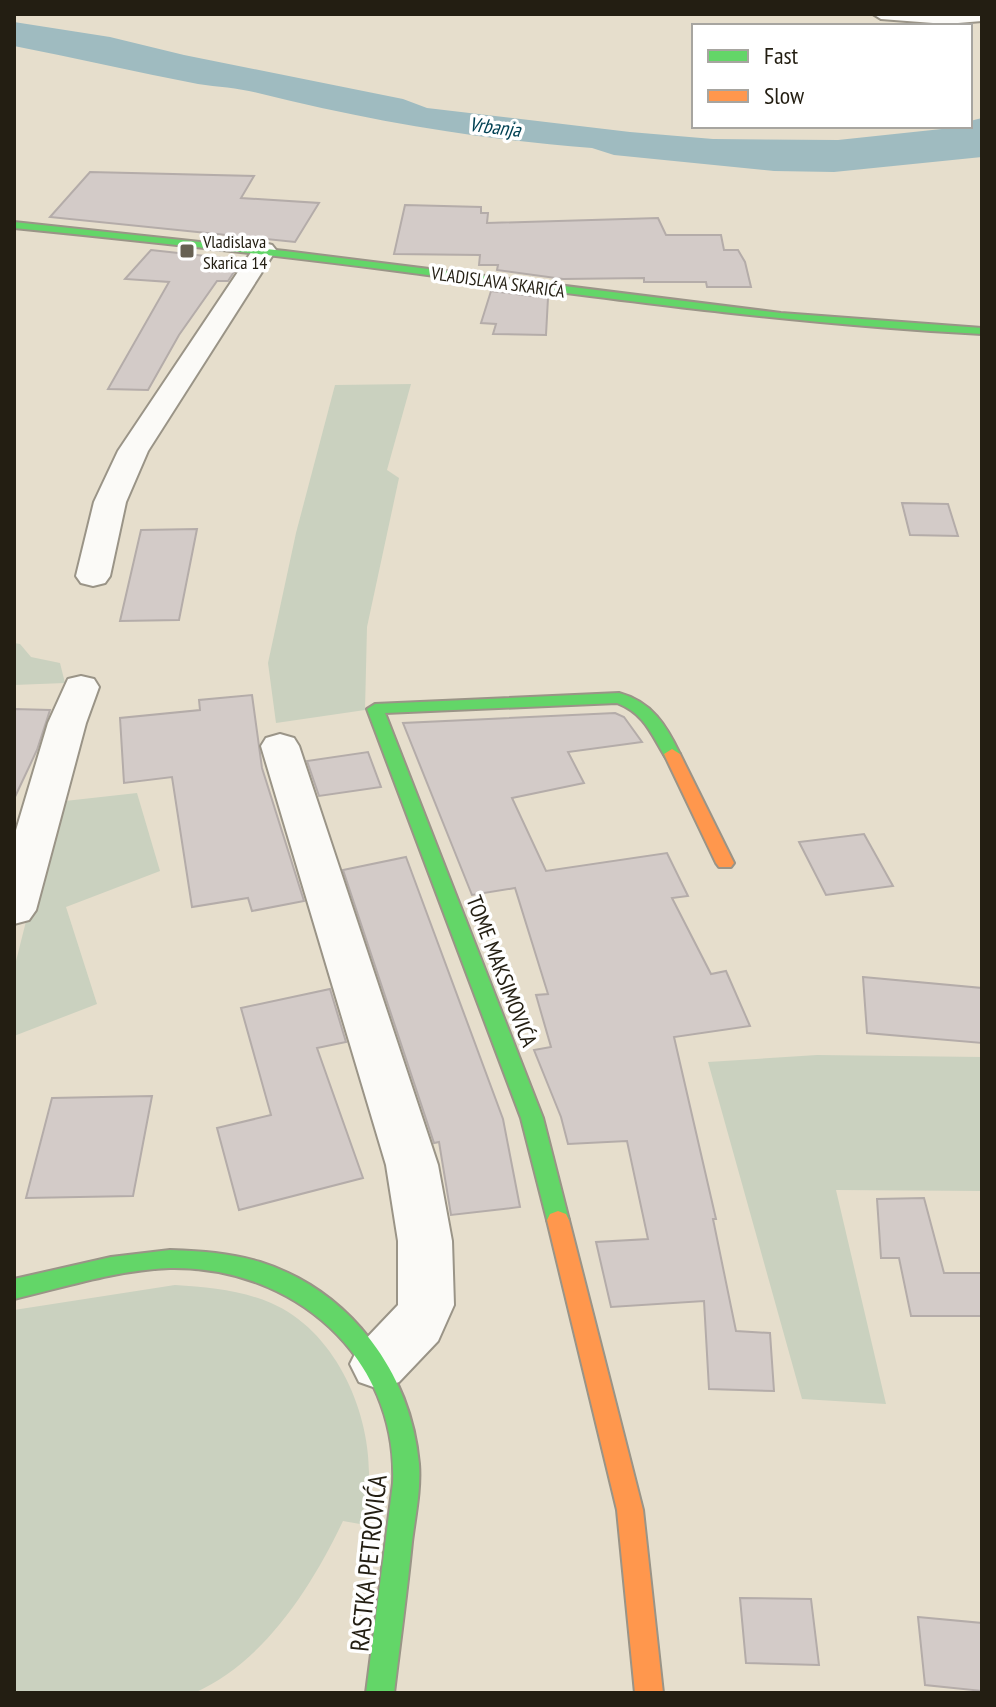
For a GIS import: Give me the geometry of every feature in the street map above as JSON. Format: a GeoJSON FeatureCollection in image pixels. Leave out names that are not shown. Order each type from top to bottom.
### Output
{"type":"FeatureCollection","features":[{"type":"Feature","properties":{"kind":"street"},"geometry":{"type":"LineString","coordinates":[[881,14],[946,19],[982,16]]}},
{"type":"Feature","properties":{"kind":"street","name":"VLADISLAVA SKARIĆA"},"geometry":{"type":"LineString","coordinates":[[14,225],[264,250],[742,313],[881,327],[982,331]]}},
{"type":"Feature","properties":{"kind":"street"},"geometry":{"type":"LineString","coordinates":[[93,576],[110,502],[133,451],[264,250]]}},
{"type":"Feature","properties":{"kind":"street"},"geometry":{"type":"LineString","coordinates":[[14,910],[67,723],[81,687]]}},
{"type":"Feature","properties":{"kind":"street","name":"TOME MAKSIMOVIĆA"},"geometry":{"type":"LineString","coordinates":[[649,1693],[630,1510],[532,1118],[375,709],[619,698],[640,706],[656,722],[725,863]]}},
{"type":"Feature","properties":{"kind":"street"},"geometry":{"type":"LineString","coordinates":[[280,746],[412,1165],[425,1241],[426,1305],[418,1324],[379,1364]]}},
{"type":"Feature","properties":{"kind":"street","name":"RASTKA PETROVIĆA"},"geometry":{"type":"LineString","coordinates":[[14,1289],[170,1259],[198,1260],[240,1267],[314,1299],[349,1327],[379,1364],[399,1415],[406,1480],[380,1693]]}},
{"type":"Feature","properties":{"kind":"green space"},"geometry":{"type":"Polygon","coordinates":[[[411,384],[387,470],[399,478],[367,627],[365,710],[276,723],[268,663],[296,533],[335,385],[411,384]]]}},
{"type":"Feature","properties":{"kind":"green space"},"geometry":{"type":"Polygon","coordinates":[[[14,643],[20,644],[31,657],[60,663],[65,683],[14,685],[14,643]]]}},
{"type":"Feature","properties":{"kind":"green space"},"geometry":{"type":"Polygon","coordinates":[[[137,793],[160,871],[66,907],[97,1004],[14,1036],[14,969],[56,802],[137,793]]]}},
{"type":"Feature","properties":{"kind":"green space"},"geometry":{"type":"Polygon","coordinates":[[[817,1055],[982,1057],[982,1191],[836,1190],[886,1404],[802,1399],[708,1062],[817,1055]]]}},
{"type":"Feature","properties":{"kind":"green space"},"geometry":{"type":"Polygon","coordinates":[[[175,1285],[224,1290],[271,1303],[293,1315],[330,1352],[355,1399],[368,1450],[369,1482],[360,1524],[343,1521],[316,1572],[283,1620],[242,1662],[194,1693],[14,1693],[14,1310],[175,1285]]]}},
{"type":"Feature","properties":{"kind":"water","name":"Vrbanja"},"geometry":{"type":"Polygon","coordinates":[[[14,22],[110,37],[403,99],[427,108],[713,139],[838,140],[972,128],[972,120],[982,118],[982,157],[834,172],[774,171],[614,155],[592,148],[506,140],[382,120],[251,91],[198,84],[14,46],[14,22]]]}},
{"type":"Feature","properties":{"kind":"building"},"geometry":{"type":"Polygon","coordinates":[[[90,172],[254,176],[241,198],[319,203],[295,242],[50,217],[90,172]]]}},
{"type":"Feature","properties":{"kind":"building"},"geometry":{"type":"Polygon","coordinates":[[[405,205],[481,207],[481,213],[488,213],[487,223],[658,218],[666,235],[721,235],[724,250],[738,250],[745,262],[751,287],[707,287],[706,282],[644,282],[644,278],[563,279],[497,270],[498,265],[479,265],[480,255],[394,254],[405,205]]]}},
{"type":"Feature","properties":{"kind":"building"},"geometry":{"type":"Polygon","coordinates":[[[151,250],[242,260],[228,281],[217,281],[179,335],[148,390],[108,389],[169,282],[125,279],[151,250]]]}},
{"type":"Feature","properties":{"kind":"building"},"geometry":{"type":"Polygon","coordinates":[[[491,291],[548,298],[546,335],[493,334],[496,324],[481,323],[491,291]]]}},
{"type":"Feature","properties":{"kind":"building"},"geometry":{"type":"Polygon","coordinates":[[[902,503],[948,504],[958,536],[910,535],[902,503]]]}},
{"type":"Feature","properties":{"kind":"building"},"geometry":{"type":"Polygon","coordinates":[[[197,529],[179,620],[120,621],[141,530],[197,529]]]}},
{"type":"Feature","properties":{"kind":"building"},"geometry":{"type":"Polygon","coordinates":[[[252,695],[262,768],[304,901],[252,911],[248,898],[192,907],[172,777],[124,783],[120,718],[200,710],[199,700],[252,695]]]}},
{"type":"Feature","properties":{"kind":"building"},"geometry":{"type":"Polygon","coordinates":[[[14,709],[50,710],[37,750],[14,799],[14,709]]]}},
{"type":"Feature","properties":{"kind":"building"},"geometry":{"type":"Polygon","coordinates":[[[615,713],[624,717],[642,742],[568,752],[584,783],[512,798],[546,871],[667,853],[688,896],[672,898],[711,974],[726,971],[750,1026],[674,1037],[716,1219],[713,1219],[736,1331],[770,1333],[774,1391],[709,1389],[704,1301],[611,1307],[596,1242],[648,1239],[627,1141],[568,1144],[561,1117],[534,1050],[551,1047],[536,995],[548,994],[515,888],[472,895],[403,723],[615,713]]]}},
{"type":"Feature","properties":{"kind":"building"},"geometry":{"type":"Polygon","coordinates":[[[368,752],[381,787],[319,796],[307,761],[368,752]]]}},
{"type":"Feature","properties":{"kind":"building"},"geometry":{"type":"Polygon","coordinates":[[[864,834],[893,886],[826,895],[799,842],[864,834]]]}},
{"type":"Feature","properties":{"kind":"building"},"geometry":{"type":"Polygon","coordinates":[[[406,857],[503,1119],[520,1207],[451,1215],[439,1142],[434,1143],[343,870],[406,857]]]}},
{"type":"Feature","properties":{"kind":"building"},"geometry":{"type":"Polygon","coordinates":[[[863,977],[982,988],[982,1043],[867,1033],[863,977]]]}},
{"type":"Feature","properties":{"kind":"building"},"geometry":{"type":"Polygon","coordinates":[[[330,989],[346,1042],[317,1048],[363,1178],[239,1210],[217,1128],[271,1115],[241,1008],[330,989]]]}},
{"type":"Feature","properties":{"kind":"building"},"geometry":{"type":"Polygon","coordinates":[[[152,1096],[133,1196],[26,1198],[52,1098],[152,1096]]]}},
{"type":"Feature","properties":{"kind":"building"},"geometry":{"type":"Polygon","coordinates":[[[924,1198],[944,1273],[982,1273],[982,1316],[911,1316],[899,1258],[881,1258],[877,1199],[924,1198]]]}},
{"type":"Feature","properties":{"kind":"building"},"geometry":{"type":"Polygon","coordinates":[[[740,1598],[811,1599],[819,1665],[746,1663],[740,1598]]]}},
{"type":"Feature","properties":{"kind":"building"},"geometry":{"type":"Polygon","coordinates":[[[918,1617],[982,1623],[982,1691],[925,1685],[918,1617]]]}},
{"type":"Feature","properties":{"kind":"traffic: fast"},"geometry":{"type":"LineString","coordinates":[[14,225],[285,254],[781,316],[982,331]]}},
{"type":"Feature","properties":{"kind":"traffic: fast"},"geometry":{"type":"LineString","coordinates":[[558,1220],[532,1118],[375,709],[619,698],[652,719],[672,754]]}},
{"type":"Feature","properties":{"kind":"traffic: fast"},"geometry":{"type":"LineString","coordinates":[[14,1289],[130,1263],[170,1259],[215,1261],[257,1271],[296,1288],[331,1312],[360,1342],[383,1378],[399,1418],[406,1463],[380,1693]]}},
{"type":"Feature","properties":{"kind":"traffic: slow"},"geometry":{"type":"LineString","coordinates":[[672,754],[725,863]]}},
{"type":"Feature","properties":{"kind":"traffic: slow"},"geometry":{"type":"LineString","coordinates":[[558,1220],[630,1510],[649,1693]]}},
{"type":"Feature","properties":{"kind":"place","name":"Vladislava Skarica 14"},"geometry":{"type":"Point","coordinates":[187,251]}}]}
